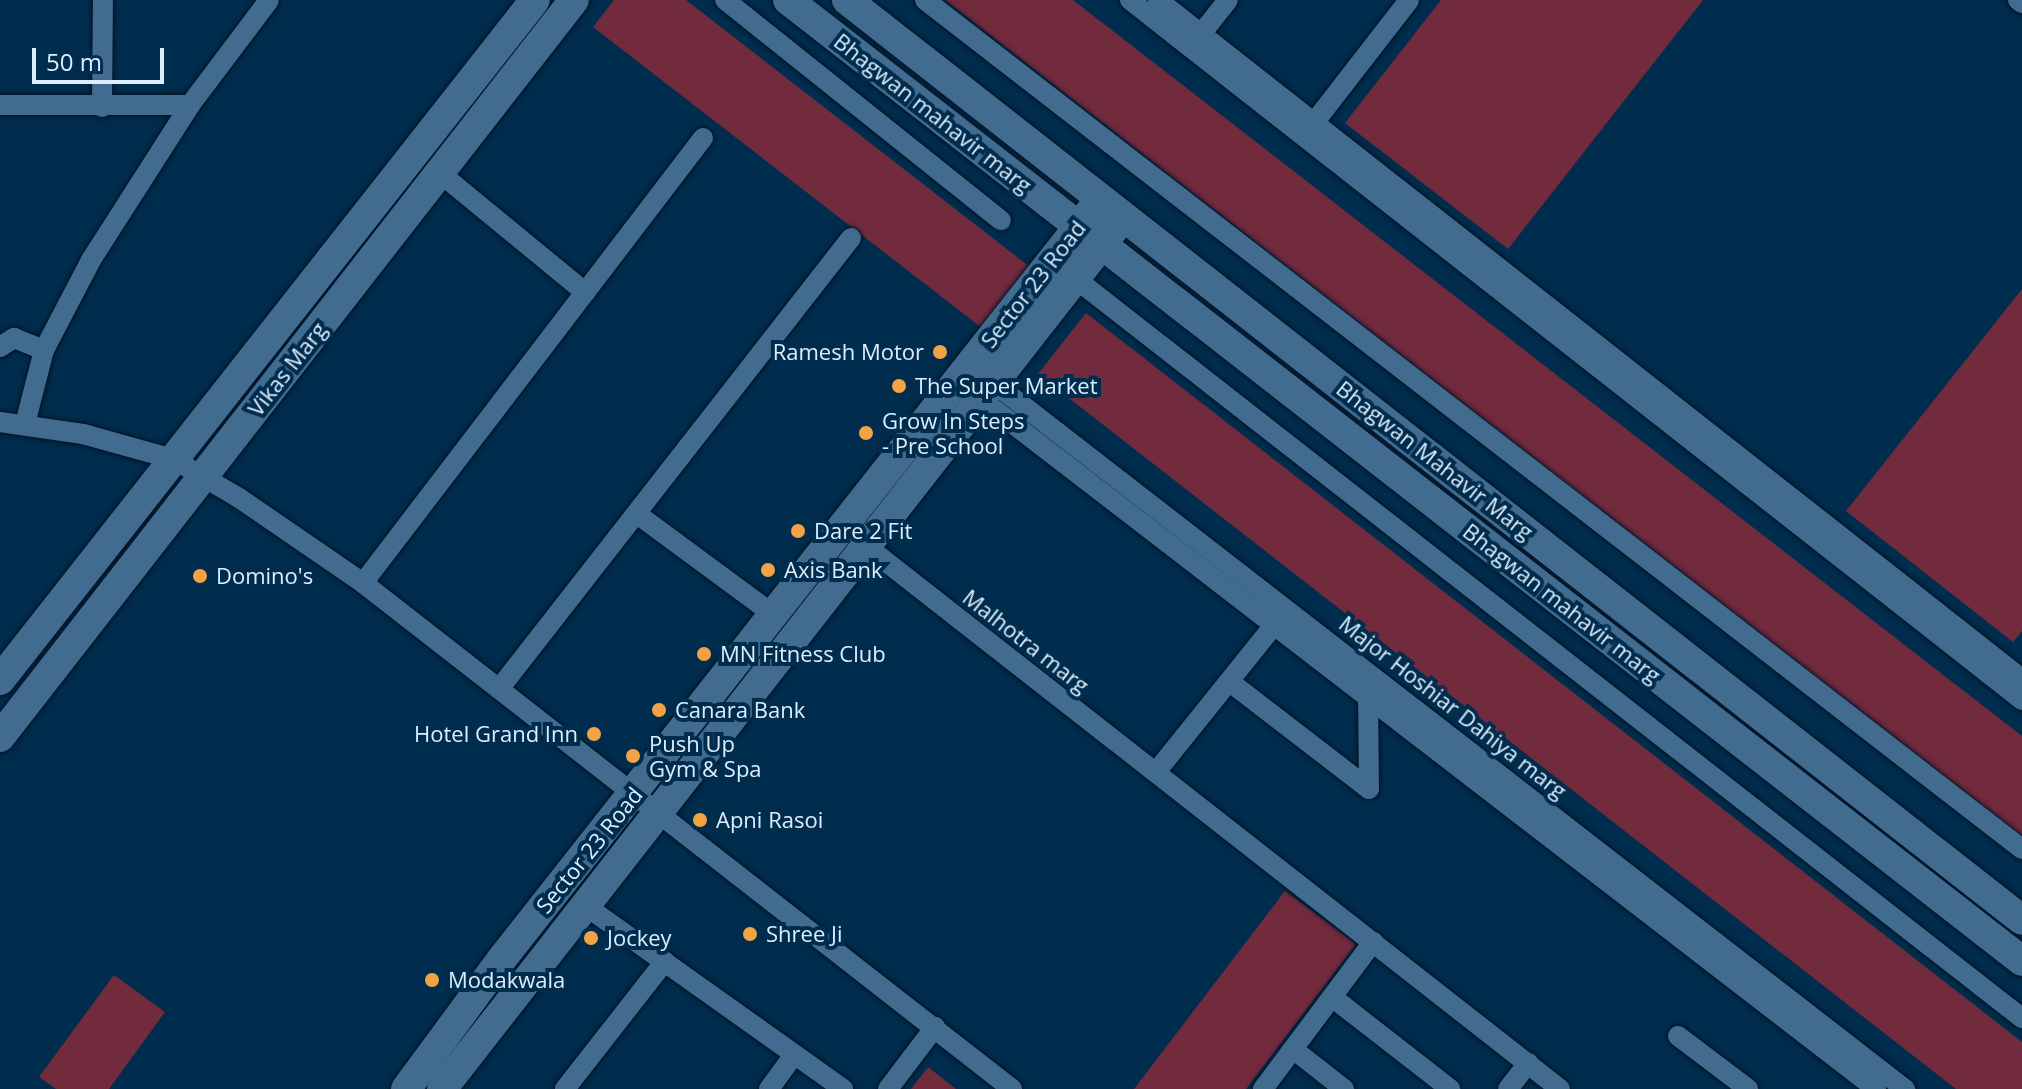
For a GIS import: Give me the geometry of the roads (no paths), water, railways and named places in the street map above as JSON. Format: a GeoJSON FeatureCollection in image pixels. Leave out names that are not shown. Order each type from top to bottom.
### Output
{"type":"FeatureCollection","features":[{"type":"Feature","properties":{"kind":"street"},"geometry":{"type":"LineString","coordinates":[[102,107],[103,0]]}},
{"type":"Feature","properties":{"kind":"street"},"geometry":{"type":"LineString","coordinates":[[25,424],[44,350],[91,260],[190,105],[269,0]]}},
{"type":"Feature","properties":{"kind":"street","name":"Vikas Marg"},"geometry":{"type":"LineString","coordinates":[[0,680],[535,0]]}},
{"type":"Feature","properties":{"kind":"street","name":"Vikas Marg"},"geometry":{"type":"LineString","coordinates":[[0,737],[574,0]]}},
{"type":"Feature","properties":{"kind":"street"},"geometry":{"type":"LineString","coordinates":[[725,0],[1001,220]]}},
{"type":"Feature","properties":{"kind":"street","name":"Bhagwan mahavir marg"},"geometry":{"type":"LineString","coordinates":[[788,0],[2022,961]]}},
{"type":"Feature","properties":{"kind":"street","name":"Bhagwan Mahavir Marg"},"geometry":{"type":"LineString","coordinates":[[847,0],[2022,920]]}},
{"type":"Feature","properties":{"kind":"street"},"geometry":{"type":"LineString","coordinates":[[925,0],[2022,849]]}},
{"type":"Feature","properties":{"kind":"street"},"geometry":{"type":"LineString","coordinates":[[1130,0],[1309,130],[2019,685]]}},
{"type":"Feature","properties":{"kind":"street"},"geometry":{"type":"LineString","coordinates":[[1158,0],[1309,130]]}},
{"type":"Feature","properties":{"kind":"street"},"geometry":{"type":"LineString","coordinates":[[1201,34],[1228,0]]}},
{"type":"Feature","properties":{"kind":"street"},"geometry":{"type":"LineString","coordinates":[[1309,130],[1409,0]]}},
{"type":"Feature","properties":{"kind":"street"},"geometry":{"type":"LineString","coordinates":[[0,105],[190,105]]}},
{"type":"Feature","properties":{"kind":"street"},"geometry":{"type":"LineString","coordinates":[[363,583],[703,138]]}},
{"type":"Feature","properties":{"kind":"street"},"geometry":{"type":"LineString","coordinates":[[440,173],[585,292]]}},
{"type":"Feature","properties":{"kind":"street","name":"Sector 23 Road"},"geometry":{"type":"LineString","coordinates":[[406,1089],[501,960],[774,615],[975,382],[1112,207]]}},
{"type":"Feature","properties":{"kind":"street"},"geometry":{"type":"LineString","coordinates":[[499,689],[851,238]]}},
{"type":"Feature","properties":{"kind":"street"},"geometry":{"type":"LineString","coordinates":[[1063,269],[2022,1018]]}},
{"type":"Feature","properties":{"kind":"street"},"geometry":{"type":"LineString","coordinates":[[0,347],[14,338],[44,350]]}},
{"type":"Feature","properties":{"kind":"street","name":"Sector 23 Road"},"geometry":{"type":"LineString","coordinates":[[442,1089],[583,904],[656,816],[866,546],[975,382]]}},
{"type":"Feature","properties":{"kind":"street","name":"Major Hoshiar Dahiya marg"},"geometry":{"type":"LineString","coordinates":[[975,382],[1905,1089]]}},
{"type":"Feature","properties":{"kind":"street"},"geometry":{"type":"LineString","coordinates":[[0,422],[25,424],[173,459],[204,476],[363,583],[656,816],[1012,1089]]}},
{"type":"Feature","properties":{"kind":"street"},"geometry":{"type":"LineString","coordinates":[[637,514],[774,615]]}},
{"type":"Feature","properties":{"kind":"street","name":"Malhotra marg"},"geometry":{"type":"LineString","coordinates":[[866,546],[1560,1089]]}},
{"type":"Feature","properties":{"kind":"street"},"geometry":{"type":"LineString","coordinates":[[1156,772],[1282,616]]}},
{"type":"Feature","properties":{"kind":"street","name":"Major Hoshiar Dahiya marg"},"geometry":{"type":"LineString","coordinates":[[1282,616],[1368,695],[1876,1089]]}},
{"type":"Feature","properties":{"kind":"street"},"geometry":{"type":"LineString","coordinates":[[1230,682],[1369,789],[1368,695]]}},
{"type":"Feature","properties":{"kind":"street"},"geometry":{"type":"LineString","coordinates":[[1890,859],[1909,831]]}},
{"type":"Feature","properties":{"kind":"street"},"geometry":{"type":"LineString","coordinates":[[583,904],[843,1089]]}},
{"type":"Feature","properties":{"kind":"street"},"geometry":{"type":"LineString","coordinates":[[1263,1089],[1373,942]]}},
{"type":"Feature","properties":{"kind":"street"},"geometry":{"type":"LineString","coordinates":[[565,1089],[665,961]]}},
{"type":"Feature","properties":{"kind":"street"},"geometry":{"type":"LineString","coordinates":[[1332,997],[1450,1089]]}},
{"type":"Feature","properties":{"kind":"street"},"geometry":{"type":"LineString","coordinates":[[888,1089],[935,1027]]}},
{"type":"Feature","properties":{"kind":"street"},"geometry":{"type":"LineString","coordinates":[[1678,1036],[1748,1089]]}},
{"type":"Feature","properties":{"kind":"street"},"geometry":{"type":"LineString","coordinates":[[1293,1049],[1344,1089]]}},
{"type":"Feature","properties":{"kind":"street"},"geometry":{"type":"LineString","coordinates":[[769,1089],[794,1055]]}},
{"type":"Feature","properties":{"kind":"street"},"geometry":{"type":"LineString","coordinates":[[1508,1089],[1528,1063]]}},
{"type":"Feature","properties":{"kind":"place","name":"Ramesh Motor"},"geometry":{"type":"Point","coordinates":[940,352]}},
{"type":"Feature","properties":{"kind":"place","name":"The Super Market"},"geometry":{"type":"Point","coordinates":[899,386]}},
{"type":"Feature","properties":{"kind":"place","name":"Grow In Steps - Pre School"},"geometry":{"type":"Point","coordinates":[866,433]}},
{"type":"Feature","properties":{"kind":"place","name":"Dare 2 Fit"},"geometry":{"type":"Point","coordinates":[798,531]}},
{"type":"Feature","properties":{"kind":"place","name":"Axis Bank"},"geometry":{"type":"Point","coordinates":[768,570]}},
{"type":"Feature","properties":{"kind":"place","name":"Domino's"},"geometry":{"type":"Point","coordinates":[200,576]}},
{"type":"Feature","properties":{"kind":"place","name":"MN Fitness Club"},"geometry":{"type":"Point","coordinates":[704,654]}},
{"type":"Feature","properties":{"kind":"place","name":"Canara Bank"},"geometry":{"type":"Point","coordinates":[659,710]}},
{"type":"Feature","properties":{"kind":"place","name":"Hotel Grand Inn"},"geometry":{"type":"Point","coordinates":[594,734]}},
{"type":"Feature","properties":{"kind":"place","name":"Push Up Gym & Spa"},"geometry":{"type":"Point","coordinates":[633,756]}},
{"type":"Feature","properties":{"kind":"place","name":"Apni Rasoi"},"geometry":{"type":"Point","coordinates":[700,820]}},
{"type":"Feature","properties":{"kind":"place","name":"Shree Ji"},"geometry":{"type":"Point","coordinates":[750,934]}},
{"type":"Feature","properties":{"kind":"place","name":"Jockey"},"geometry":{"type":"Point","coordinates":[591,938]}},
{"type":"Feature","properties":{"kind":"place","name":"Modakwala"},"geometry":{"type":"Point","coordinates":[432,980]}}]}
